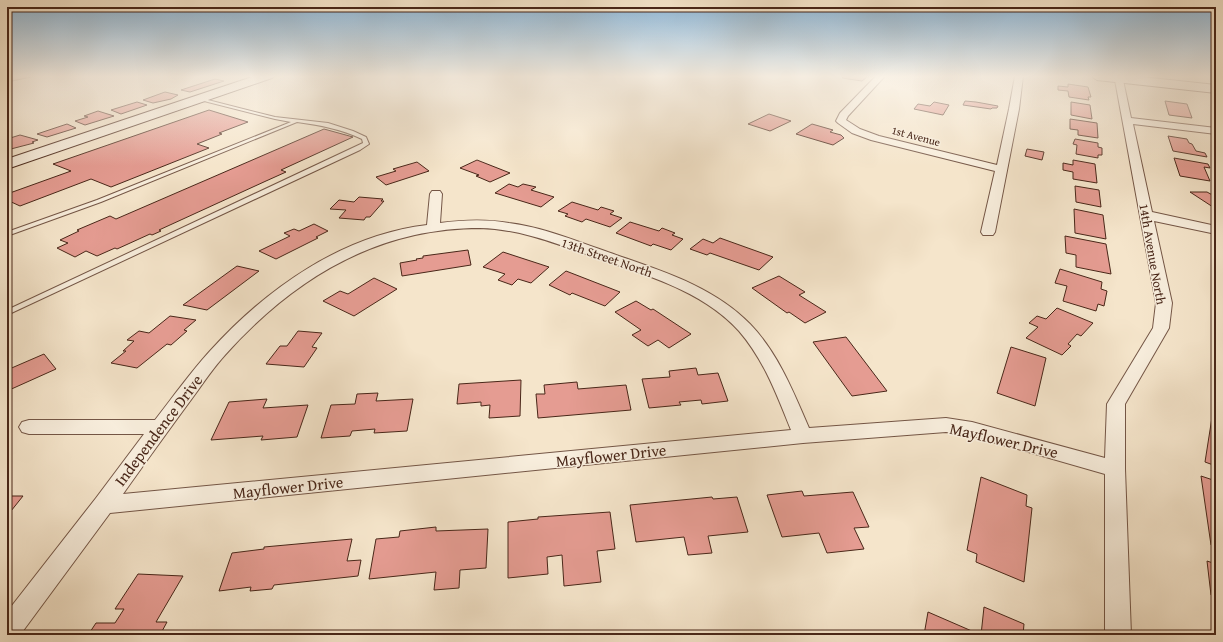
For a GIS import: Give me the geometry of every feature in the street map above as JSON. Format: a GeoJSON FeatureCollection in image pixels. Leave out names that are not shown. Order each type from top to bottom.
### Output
{"type":"FeatureCollection","features":[{"type":"Feature","properties":{"kind":"main road"},"geometry":{"type":"LineString","coordinates":[[7,164],[181,106]]}},
{"type":"Feature","properties":{"kind":"street","name":"1st Avenue"},"geometry":{"type":"LineString","coordinates":[[852,106],[843,115],[842,121],[845,125],[867,135],[1000,170]]}},
{"type":"Feature","properties":{"kind":"street"},"geometry":{"type":"LineString","coordinates":[[988,232],[1014,106]]}},
{"type":"Feature","properties":{"kind":"street","name":"14th Avenue North"},"geometry":{"type":"LineString","coordinates":[[1118,635],[1115,469],[1116,404],[1160,328],[1164,303],[1124,106]]}},
{"type":"Feature","properties":{"kind":"street"},"geometry":{"type":"LineString","coordinates":[[1127,120],[1216,131]]}},
{"type":"Feature","properties":{"kind":"street"},"geometry":{"type":"LineString","coordinates":[[433,227],[436,194]]}},
{"type":"Feature","properties":{"kind":"street"},"geometry":{"type":"LineString","coordinates":[[1146,215],[1216,230]]}},
{"type":"Feature","properties":{"kind":"street","name":"13th Street North"},"geometry":{"type":"LineString","coordinates":[[337,257],[373,241],[403,232],[433,227],[474,224],[496,225],[521,228],[579,246],[670,279],[698,293],[724,309],[745,327],[760,346],[774,370],[803,436]]}},
{"type":"Feature","properties":{"kind":"street","name":"Independence Drive"},"geometry":{"type":"LineString","coordinates":[[7,632],[158,427],[218,352],[245,324],[274,299],[299,280],[337,257]]}},
{"type":"Feature","properties":{"kind":"street","name":"Mayflower Drive"},"geometry":{"type":"LineString","coordinates":[[102,505],[803,436],[946,425],[972,429],[1115,469]]}},
{"type":"Feature","properties":{"kind":"street"},"geometry":{"type":"LineString","coordinates":[[29,427],[158,427]]}},
{"type":"Feature","properties":{"kind":"lane"},"geometry":{"type":"LineString","coordinates":[[7,313],[358,150],[366,144],[364,138],[351,132],[328,125],[274,118],[228,106]]}},
{"type":"Feature","properties":{"kind":"lane"},"geometry":{"type":"LineString","coordinates":[[7,234],[99,201],[296,122]]}},
{"type":"Feature","properties":{"kind":"building"},"geometry":{"type":"Polygon","coordinates":[[[124,106],[144,106],[121,114],[111,110],[124,106]]]}},
{"type":"Feature","properties":{"kind":"building"},"geometry":{"type":"Polygon","coordinates":[[[916,106],[948,106],[943,115],[914,109],[916,106]]]}},
{"type":"Feature","properties":{"kind":"building"},"geometry":{"type":"Polygon","coordinates":[[[970,106],[998,106],[997,108],[991,109],[970,106]]]}},
{"type":"Feature","properties":{"kind":"building"},"geometry":{"type":"Polygon","coordinates":[[[1071,106],[1090,106],[1092,119],[1071,115],[1071,106]]]}},
{"type":"Feature","properties":{"kind":"building"},"geometry":{"type":"Polygon","coordinates":[[[1166,106],[1188,106],[1192,118],[1169,115],[1166,106]]]}},
{"type":"Feature","properties":{"kind":"building"},"geometry":{"type":"Polygon","coordinates":[[[209,110],[248,122],[219,133],[222,134],[197,144],[209,148],[111,187],[91,179],[20,206],[7,200],[7,194],[71,171],[53,164],[209,110]]]}},
{"type":"Feature","properties":{"kind":"building"},"geometry":{"type":"Polygon","coordinates":[[[98,111],[114,116],[85,125],[75,121],[88,117],[84,116],[98,111]]]}},
{"type":"Feature","properties":{"kind":"building"},"geometry":{"type":"Polygon","coordinates":[[[769,114],[791,121],[770,131],[748,124],[769,114]]]}},
{"type":"Feature","properties":{"kind":"building"},"geometry":{"type":"Polygon","coordinates":[[[1070,119],[1097,123],[1098,138],[1078,135],[1078,130],[1070,129],[1070,119]]]}},
{"type":"Feature","properties":{"kind":"building"},"geometry":{"type":"Polygon","coordinates":[[[67,124],[76,128],[47,137],[37,134],[67,124]]]}},
{"type":"Feature","properties":{"kind":"building"},"geometry":{"type":"Polygon","coordinates":[[[812,124],[833,130],[830,132],[841,135],[844,138],[833,145],[796,134],[812,124]]]}},
{"type":"Feature","properties":{"kind":"building"},"geometry":{"type":"Polygon","coordinates":[[[324,129],[353,137],[281,170],[286,172],[159,230],[161,231],[152,235],[150,234],[117,249],[115,248],[97,256],[86,251],[75,257],[57,248],[68,243],[60,240],[79,231],[77,230],[110,216],[116,219],[324,129]]]}},
{"type":"Feature","properties":{"kind":"building"},"geometry":{"type":"Polygon","coordinates":[[[20,135],[38,140],[32,142],[34,143],[7,150],[7,143],[11,142],[7,141],[7,139],[20,135]]]}},
{"type":"Feature","properties":{"kind":"building"},"geometry":{"type":"Polygon","coordinates":[[[1168,136],[1187,139],[1196,151],[1205,153],[1207,157],[1173,151],[1168,136]]]}},
{"type":"Feature","properties":{"kind":"building"},"geometry":{"type":"Polygon","coordinates":[[[1075,139],[1098,143],[1098,147],[1102,148],[1102,155],[1098,155],[1098,158],[1076,154],[1077,145],[1073,144],[1075,139]]]}},
{"type":"Feature","properties":{"kind":"building"},"geometry":{"type":"Polygon","coordinates":[[[1027,149],[1044,152],[1042,160],[1025,156],[1027,149]]]}},
{"type":"Feature","properties":{"kind":"building"},"geometry":{"type":"Polygon","coordinates":[[[1174,158],[1208,164],[1210,168],[1204,167],[1210,181],[1180,176],[1174,158]]]}},
{"type":"Feature","properties":{"kind":"building"},"geometry":{"type":"Polygon","coordinates":[[[477,160],[510,173],[490,182],[476,176],[479,175],[460,168],[477,160]]]}},
{"type":"Feature","properties":{"kind":"building"},"geometry":{"type":"Polygon","coordinates":[[[1073,160],[1095,164],[1097,183],[1073,179],[1073,172],[1063,170],[1063,163],[1073,165],[1073,160]]]}},
{"type":"Feature","properties":{"kind":"building"},"geometry":{"type":"Polygon","coordinates":[[[417,162],[429,171],[386,185],[376,177],[396,171],[393,169],[417,162]]]}},
{"type":"Feature","properties":{"kind":"building"},"geometry":{"type":"Polygon","coordinates":[[[509,184],[518,187],[523,184],[536,187],[531,190],[554,197],[541,207],[495,193],[509,184]]]}},
{"type":"Feature","properties":{"kind":"building"},"geometry":{"type":"Polygon","coordinates":[[[1075,186],[1099,190],[1101,207],[1076,202],[1075,186]]]}},
{"type":"Feature","properties":{"kind":"building"},"geometry":{"type":"Polygon","coordinates":[[[1190,192],[1207,192],[1216,197],[1216,209],[1190,192]]]}},
{"type":"Feature","properties":{"kind":"building"},"geometry":{"type":"Polygon","coordinates":[[[359,197],[383,199],[381,201],[384,201],[370,217],[366,217],[364,220],[339,218],[346,210],[330,209],[339,200],[354,202],[359,197]]]}},
{"type":"Feature","properties":{"kind":"building"},"geometry":{"type":"Polygon","coordinates":[[[572,202],[598,210],[601,207],[614,211],[610,214],[622,218],[610,227],[586,219],[582,222],[565,216],[568,214],[558,211],[572,202]]]}},
{"type":"Feature","properties":{"kind":"building"},"geometry":{"type":"Polygon","coordinates":[[[1074,209],[1103,215],[1106,239],[1075,233],[1074,209]]]}},
{"type":"Feature","properties":{"kind":"building"},"geometry":{"type":"Polygon","coordinates":[[[630,222],[659,231],[662,228],[675,233],[672,235],[683,239],[671,250],[653,244],[651,246],[616,233],[630,222]]]}},
{"type":"Feature","properties":{"kind":"building"},"geometry":{"type":"Polygon","coordinates":[[[314,224],[328,231],[316,237],[318,238],[276,259],[259,251],[290,236],[284,233],[294,229],[299,231],[314,224]]]}},
{"type":"Feature","properties":{"kind":"building"},"geometry":{"type":"Polygon","coordinates":[[[1065,236],[1106,244],[1111,274],[1076,267],[1076,255],[1066,253],[1065,236]]]}},
{"type":"Feature","properties":{"kind":"building"},"geometry":{"type":"Polygon","coordinates":[[[720,238],[773,257],[759,270],[710,253],[707,255],[690,249],[703,239],[713,243],[720,238]]]}},
{"type":"Feature","properties":{"kind":"building"},"geometry":{"type":"Polygon","coordinates":[[[468,250],[471,265],[402,276],[400,263],[417,260],[416,259],[423,258],[423,256],[468,250]]]}},
{"type":"Feature","properties":{"kind":"building"},"geometry":{"type":"Polygon","coordinates":[[[503,252],[549,267],[531,283],[518,279],[512,285],[498,280],[505,274],[483,267],[503,252]]]}},
{"type":"Feature","properties":{"kind":"building"},"geometry":{"type":"Polygon","coordinates":[[[237,266],[259,271],[207,310],[183,305],[237,266]]]}},
{"type":"Feature","properties":{"kind":"building"},"geometry":{"type":"Polygon","coordinates":[[[1060,269],[1102,282],[1101,289],[1107,291],[1104,306],[1098,304],[1096,311],[1063,301],[1067,286],[1055,283],[1060,269]]]}},
{"type":"Feature","properties":{"kind":"building"},"geometry":{"type":"Polygon","coordinates":[[[566,271],[620,292],[605,306],[572,293],[570,295],[549,285],[566,271]]]}},
{"type":"Feature","properties":{"kind":"building"},"geometry":{"type":"Polygon","coordinates":[[[779,276],[805,292],[799,295],[826,312],[805,323],[789,312],[787,313],[752,288],[779,276]]]}},
{"type":"Feature","properties":{"kind":"building"},"geometry":{"type":"Polygon","coordinates":[[[374,278],[397,289],[354,316],[323,301],[340,291],[348,294],[374,278]]]}},
{"type":"Feature","properties":{"kind":"building"},"geometry":{"type":"Polygon","coordinates":[[[636,301],[651,310],[653,309],[691,334],[669,348],[658,340],[648,346],[632,335],[641,330],[615,312],[636,301]]]}},
{"type":"Feature","properties":{"kind":"building"},"geometry":{"type":"Polygon","coordinates":[[[1057,308],[1093,323],[1081,336],[1077,334],[1068,344],[1071,346],[1062,355],[1026,338],[1038,327],[1029,323],[1037,316],[1046,319],[1057,308]]]}},
{"type":"Feature","properties":{"kind":"building"},"geometry":{"type":"Polygon","coordinates":[[[170,316],[196,320],[184,330],[187,331],[171,345],[167,344],[137,368],[111,363],[126,351],[123,351],[134,341],[127,340],[139,331],[149,333],[170,316]]]}},
{"type":"Feature","properties":{"kind":"building"},"geometry":{"type":"Polygon","coordinates":[[[298,331],[322,333],[312,347],[317,348],[304,367],[266,364],[280,346],[287,346],[298,331]]]}},
{"type":"Feature","properties":{"kind":"building"},"geometry":{"type":"Polygon","coordinates":[[[846,337],[887,391],[852,396],[813,342],[846,337]]]}},
{"type":"Feature","properties":{"kind":"building"},"geometry":{"type":"Polygon","coordinates":[[[1011,347],[1046,358],[1035,406],[997,393],[1011,347]]]}},
{"type":"Feature","properties":{"kind":"building"},"geometry":{"type":"Polygon","coordinates":[[[44,354],[56,369],[7,391],[7,370],[44,354]]]}},
{"type":"Feature","properties":{"kind":"building"},"geometry":{"type":"Polygon","coordinates":[[[696,368],[698,375],[718,373],[728,401],[702,404],[701,400],[679,402],[681,405],[649,408],[642,379],[670,377],[669,371],[696,368]]]}},
{"type":"Feature","properties":{"kind":"building"},"geometry":{"type":"Polygon","coordinates":[[[521,380],[520,416],[489,418],[490,405],[481,406],[481,402],[457,404],[459,384],[521,380]]]}},
{"type":"Feature","properties":{"kind":"building"},"geometry":{"type":"Polygon","coordinates":[[[577,382],[578,389],[626,385],[631,410],[538,418],[536,394],[545,394],[544,385],[577,382]]]}},
{"type":"Feature","properties":{"kind":"building"},"geometry":{"type":"Polygon","coordinates":[[[378,393],[376,401],[413,399],[407,431],[374,433],[375,429],[352,431],[350,436],[321,438],[331,405],[355,404],[357,394],[378,393]]]}},
{"type":"Feature","properties":{"kind":"building"},"geometry":{"type":"Polygon","coordinates":[[[267,399],[263,408],[308,405],[297,437],[261,440],[263,436],[211,440],[229,402],[267,399]]]}},
{"type":"Feature","properties":{"kind":"building"},"geometry":{"type":"Polygon","coordinates":[[[1213,411],[1216,413],[1216,466],[1205,462],[1213,411]]]}},
{"type":"Feature","properties":{"kind":"building"},"geometry":{"type":"Polygon","coordinates":[[[1201,476],[1216,481],[1216,547],[1211,545],[1201,476]]]}},
{"type":"Feature","properties":{"kind":"building"},"geometry":{"type":"Polygon","coordinates":[[[981,477],[1027,495],[1026,506],[1032,508],[1024,582],[976,562],[977,554],[967,550],[981,477]]]}},
{"type":"Feature","properties":{"kind":"building"},"geometry":{"type":"Polygon","coordinates":[[[802,491],[804,496],[853,492],[869,527],[854,528],[864,549],[827,553],[819,533],[782,537],[767,495],[802,491]]]}},
{"type":"Feature","properties":{"kind":"building"},"geometry":{"type":"Polygon","coordinates":[[[7,496],[23,496],[7,516],[7,496]]]}},
{"type":"Feature","properties":{"kind":"building"},"geometry":{"type":"Polygon","coordinates":[[[712,497],[713,499],[737,497],[748,532],[708,536],[712,553],[688,555],[684,537],[636,542],[630,505],[712,497]]]}},
{"type":"Feature","properties":{"kind":"building"},"geometry":{"type":"Polygon","coordinates":[[[610,512],[615,549],[597,551],[601,582],[564,586],[562,555],[547,557],[548,574],[508,578],[508,522],[538,519],[538,517],[610,512]]]}},
{"type":"Feature","properties":{"kind":"building"},"geometry":{"type":"Polygon","coordinates":[[[436,527],[436,531],[488,529],[486,568],[460,570],[459,588],[434,590],[436,572],[369,579],[376,539],[399,537],[400,531],[436,527]]]}},
{"type":"Feature","properties":{"kind":"building"},"geometry":{"type":"Polygon","coordinates":[[[352,539],[347,561],[361,560],[358,576],[274,585],[272,589],[250,591],[251,587],[219,591],[232,553],[264,549],[264,547],[352,539]]]}},
{"type":"Feature","properties":{"kind":"building"},"geometry":{"type":"Polygon","coordinates":[[[1207,561],[1216,564],[1216,597],[1211,595],[1207,561]]]}},
{"type":"Feature","properties":{"kind":"building"},"geometry":{"type":"Polygon","coordinates":[[[138,574],[183,576],[156,622],[167,622],[160,635],[88,635],[96,623],[115,623],[124,609],[115,609],[138,574]]]}},
{"type":"Feature","properties":{"kind":"building"},"geometry":{"type":"Polygon","coordinates":[[[984,607],[1024,624],[1023,635],[981,635],[984,607]]]}},
{"type":"Feature","properties":{"kind":"building"},"geometry":{"type":"Polygon","coordinates":[[[928,612],[981,635],[924,635],[928,612]]]}}]}
